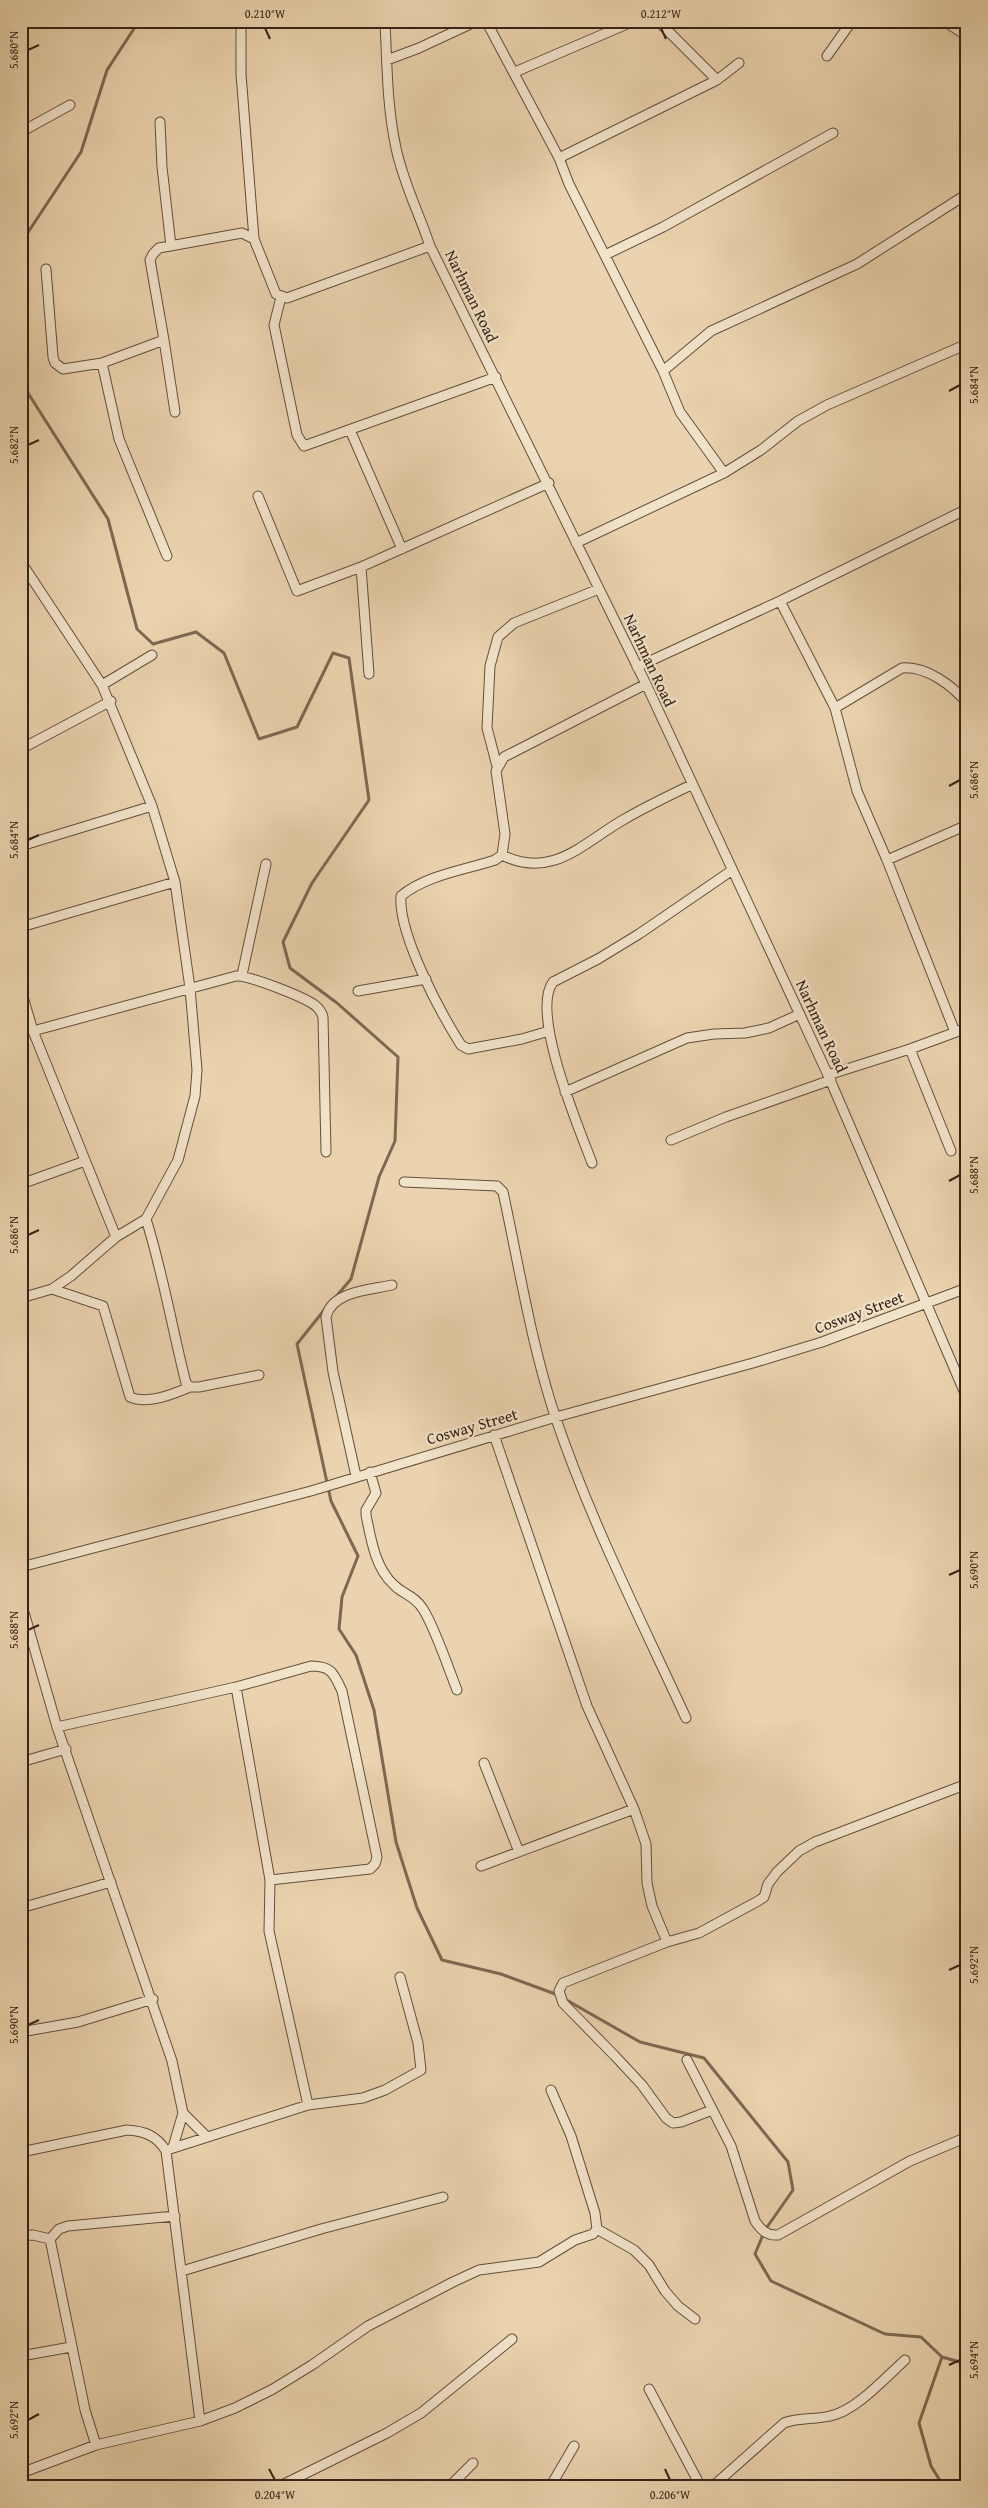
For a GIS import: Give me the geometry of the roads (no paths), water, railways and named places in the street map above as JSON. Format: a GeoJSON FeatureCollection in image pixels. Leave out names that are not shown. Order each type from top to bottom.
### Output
{"type":"FeatureCollection","features":[{"type":"Feature","properties":{"kind":"street"},"geometry":{"type":"LineString","coordinates":[[242,21],[241,74],[254,239],[276,294],[287,298],[430,246]]}},
{"type":"Feature","properties":{"kind":"street","name":"Narhman Road"},"geometry":{"type":"LineString","coordinates":[[385,21],[396,148],[403,176],[430,246],[646,684],[691,785],[830,1077],[967,1398]]}},
{"type":"Feature","properties":{"kind":"street"},"geometry":{"type":"LineString","coordinates":[[387,60],[426,45],[477,21]]}},
{"type":"Feature","properties":{"kind":"street"},"geometry":{"type":"LineString","coordinates":[[486,21],[515,72],[559,158],[569,184],[663,371],[680,412],[724,473]]}},
{"type":"Feature","properties":{"kind":"street"},"geometry":{"type":"LineString","coordinates":[[515,72],[634,21]]}},
{"type":"Feature","properties":{"kind":"street"},"geometry":{"type":"LineString","coordinates":[[658,21],[718,80]]}},
{"type":"Feature","properties":{"kind":"street"},"geometry":{"type":"LineString","coordinates":[[827,56],[852,21]]}},
{"type":"Feature","properties":{"kind":"street"},"geometry":{"type":"LineString","coordinates":[[944,21],[967,36]]}},
{"type":"Feature","properties":{"kind":"street"},"geometry":{"type":"LineString","coordinates":[[559,158],[718,80],[739,63]]}},
{"type":"Feature","properties":{"kind":"street"},"geometry":{"type":"LineString","coordinates":[[21,132],[70,105]]}},
{"type":"Feature","properties":{"kind":"street"},"geometry":{"type":"LineString","coordinates":[[160,122],[162,167],[171,246]]}},
{"type":"Feature","properties":{"kind":"street"},"geometry":{"type":"LineString","coordinates":[[605,255],[663,227],[832,133]]}},
{"type":"Feature","properties":{"kind":"street"},"geometry":{"type":"LineString","coordinates":[[663,371],[711,331],[857,264],[967,194]]}},
{"type":"Feature","properties":{"kind":"street"},"geometry":{"type":"LineString","coordinates":[[174,412],[150,260],[159,248],[242,233],[254,239]]}},
{"type":"Feature","properties":{"kind":"street"},"geometry":{"type":"LineString","coordinates":[[46,269],[55,363],[63,369],[102,363],[164,340]]}},
{"type":"Feature","properties":{"kind":"street"},"geometry":{"type":"LineString","coordinates":[[281,297],[274,324],[297,435],[304,446],[496,377]]}},
{"type":"Feature","properties":{"kind":"street"},"geometry":{"type":"LineString","coordinates":[[576,543],[724,473],[761,450],[798,421],[828,404],[967,344]]}},
{"type":"Feature","properties":{"kind":"street"},"geometry":{"type":"LineString","coordinates":[[102,363],[119,439],[167,556]]}},
{"type":"Feature","properties":{"kind":"street"},"geometry":{"type":"LineString","coordinates":[[350,430],[402,549]]}},
{"type":"Feature","properties":{"kind":"street"},"geometry":{"type":"LineString","coordinates":[[258,496],[297,591],[361,567],[548,483]]}},
{"type":"Feature","properties":{"kind":"street"},"geometry":{"type":"LineString","coordinates":[[637,667],[780,601],[967,509]]}},
{"type":"Feature","properties":{"kind":"street"},"geometry":{"type":"LineString","coordinates":[[21,562],[102,685],[152,806],[175,882],[190,988],[197,1070],[195,1096],[178,1160],[146,1219],[116,1237],[71,1276],[52,1289],[21,1298]]}},
{"type":"Feature","properties":{"kind":"street"},"geometry":{"type":"LineString","coordinates":[[361,567],[369,674]]}},
{"type":"Feature","properties":{"kind":"street"},"geometry":{"type":"LineString","coordinates":[[549,1031],[522,1039],[468,1049],[457,1038],[426,979],[408,938],[400,906],[401,896],[408,890],[430,880],[495,860],[502,855],[505,834],[496,776],[497,766],[487,728],[490,666],[498,637],[514,622],[599,589]]}},
{"type":"Feature","properties":{"kind":"street"},"geometry":{"type":"LineString","coordinates":[[780,601],[835,708],[857,791],[955,1032]]}},
{"type":"Feature","properties":{"kind":"street"},"geometry":{"type":"LineString","coordinates":[[102,685],[152,655]]}},
{"type":"Feature","properties":{"kind":"street"},"geometry":{"type":"LineString","coordinates":[[835,708],[902,668],[914,667],[926,670],[967,703]]}},
{"type":"Feature","properties":{"kind":"street"},"geometry":{"type":"LineString","coordinates":[[497,766],[504,757],[537,738],[646,684]]}},
{"type":"Feature","properties":{"kind":"street"},"geometry":{"type":"LineString","coordinates":[[21,749],[110,702]]}},
{"type":"Feature","properties":{"kind":"street"},"geometry":{"type":"LineString","coordinates":[[502,855],[522,862],[546,862],[567,857],[624,819],[691,785]]}},
{"type":"Feature","properties":{"kind":"street"},"geometry":{"type":"LineString","coordinates":[[21,846],[152,806]]}},
{"type":"Feature","properties":{"kind":"street"},"geometry":{"type":"LineString","coordinates":[[886,860],[967,825]]}},
{"type":"Feature","properties":{"kind":"street"},"geometry":{"type":"LineString","coordinates":[[242,975],[266,864]]}},
{"type":"Feature","properties":{"kind":"street"},"geometry":{"type":"LineString","coordinates":[[592,1163],[565,1092],[549,1031],[547,1000],[549,987],[554,982],[598,959],[639,934],[732,871]]}},
{"type":"Feature","properties":{"kind":"street"},"geometry":{"type":"LineString","coordinates":[[21,927],[175,882]]}},
{"type":"Feature","properties":{"kind":"street"},"geometry":{"type":"LineString","coordinates":[[33,1031],[242,975],[312,1003],[321,1012],[324,1022],[326,1152]]}},
{"type":"Feature","properties":{"kind":"street"},"geometry":{"type":"LineString","coordinates":[[358,991],[426,979]]}},
{"type":"Feature","properties":{"kind":"street"},"geometry":{"type":"LineString","coordinates":[[21,990],[33,1031],[116,1237]]}},
{"type":"Feature","properties":{"kind":"street"},"geometry":{"type":"LineString","coordinates":[[565,1092],[687,1038],[714,1034],[744,1033],[770,1028],[800,1014]]}},
{"type":"Feature","properties":{"kind":"street"},"geometry":{"type":"LineString","coordinates":[[671,1140],[830,1077],[967,1028]]}},
{"type":"Feature","properties":{"kind":"street"},"geometry":{"type":"LineString","coordinates":[[910,1049],[951,1151]]}},
{"type":"Feature","properties":{"kind":"street"},"geometry":{"type":"LineString","coordinates":[[21,1184],[85,1161]]}},
{"type":"Feature","properties":{"kind":"street"},"geometry":{"type":"LineString","coordinates":[[404,1182],[497,1186],[503,1192],[543,1376],[556,1417],[586,1499],[686,1718]]}},
{"type":"Feature","properties":{"kind":"street"},"geometry":{"type":"LineString","coordinates":[[146,1219],[161,1265],[169,1315],[186,1383],[190,1387]]}},
{"type":"Feature","properties":{"kind":"street"},"geometry":{"type":"LineString","coordinates":[[354,1477],[333,1372],[326,1317],[328,1310],[339,1298],[392,1285]]}},
{"type":"Feature","properties":{"kind":"street","name":"Cosway Street"},"geometry":{"type":"LineString","coordinates":[[21,1567],[311,1491],[556,1417],[806,1347],[967,1288]]}},
{"type":"Feature","properties":{"kind":"street"},"geometry":{"type":"LineString","coordinates":[[52,1289],[103,1306],[130,1397],[137,1401],[163,1397],[190,1387],[259,1376]]}},
{"type":"Feature","properties":{"kind":"street"},"geometry":{"type":"LineString","coordinates":[[494,1436],[587,1706],[634,1809],[646,1844],[647,1883],[652,1906],[667,1942]]}},
{"type":"Feature","properties":{"kind":"street"},"geometry":{"type":"LineString","coordinates":[[370,1472],[376,1493],[366,1510],[366,1515],[374,1551],[384,1575],[395,1586],[412,1596],[424,1610],[457,1690]]}},
{"type":"Feature","properties":{"kind":"street"},"geometry":{"type":"LineString","coordinates":[[21,1602],[57,1727],[153,1999],[172,2061],[183,2113],[170,2149],[175,2216],[200,2421]]}},
{"type":"Feature","properties":{"kind":"street"},"geometry":{"type":"LineString","coordinates":[[57,1727],[236,1688],[311,1666],[324,1666],[333,1673],[342,1691],[377,1857],[375,1864],[370,1869],[270,1880]]}},
{"type":"Feature","properties":{"kind":"street"},"geometry":{"type":"LineString","coordinates":[[236,1688],[270,1880],[269,1931],[308,2105]]}},
{"type":"Feature","properties":{"kind":"street"},"geometry":{"type":"LineString","coordinates":[[21,1762],[66,1749]]}},
{"type":"Feature","properties":{"kind":"street"},"geometry":{"type":"LineString","coordinates":[[484,1763],[519,1852]]}},
{"type":"Feature","properties":{"kind":"street"},"geometry":{"type":"LineString","coordinates":[[712,2110],[681,2122],[672,2123],[666,2118],[636,2079],[566,2008],[560,1998],[559,1991],[563,1983],[667,1942],[699,1933],[758,1902],[764,1897],[772,1878],[788,1860],[815,1842],[967,1784]]}},
{"type":"Feature","properties":{"kind":"street"},"geometry":{"type":"LineString","coordinates":[[481,1866],[634,1809]]}},
{"type":"Feature","properties":{"kind":"street"},"geometry":{"type":"LineString","coordinates":[[21,1908],[111,1882]]}},
{"type":"Feature","properties":{"kind":"street"},"geometry":{"type":"LineString","coordinates":[[170,2149],[308,2105],[363,2098],[385,2090],[421,2070],[418,2043],[400,1977]]}},
{"type":"Feature","properties":{"kind":"street"},"geometry":{"type":"LineString","coordinates":[[21,2032],[78,2022],[153,1999]]}},
{"type":"Feature","properties":{"kind":"street"},"geometry":{"type":"LineString","coordinates":[[687,2060],[731,2146],[755,2221],[760,2230],[771,2236],[778,2235],[910,2161],[967,2137]]}},
{"type":"Feature","properties":{"kind":"street"},"geometry":{"type":"LineString","coordinates":[[21,2473],[96,2445],[200,2421],[235,2408],[273,2389],[368,2326],[453,2282],[479,2270],[539,2262],[575,2240],[593,2234],[597,2229],[595,2213],[571,2136],[551,2090]]}},
{"type":"Feature","properties":{"kind":"street"},"geometry":{"type":"LineString","coordinates":[[183,2113],[206,2136]]}},
{"type":"Feature","properties":{"kind":"street"},"geometry":{"type":"LineString","coordinates":[[21,2152],[127,2130],[140,2131],[152,2136],[170,2149]]}},
{"type":"Feature","properties":{"kind":"street"},"geometry":{"type":"LineString","coordinates":[[182,2271],[321,2229],[443,2197]]}},
{"type":"Feature","properties":{"kind":"street"},"geometry":{"type":"LineString","coordinates":[[50,2239],[59,2229],[68,2226],[175,2216]]}},
{"type":"Feature","properties":{"kind":"street"},"geometry":{"type":"LineString","coordinates":[[597,2229],[634,2250],[649,2265],[674,2301],[695,2319]]}},
{"type":"Feature","properties":{"kind":"street"},"geometry":{"type":"LineString","coordinates":[[21,2236],[33,2235],[50,2239]]}},
{"type":"Feature","properties":{"kind":"street"},"geometry":{"type":"LineString","coordinates":[[50,2239],[84,2410],[96,2445]]}},
{"type":"Feature","properties":{"kind":"street"},"geometry":{"type":"LineString","coordinates":[[278,2487],[387,2433],[421,2413],[512,2339]]}},
{"type":"Feature","properties":{"kind":"street"},"geometry":{"type":"LineString","coordinates":[[21,2356],[71,2347]]}},
{"type":"Feature","properties":{"kind":"street"},"geometry":{"type":"LineString","coordinates":[[712,2487],[784,2423],[794,2419],[829,2417],[839,2414],[851,2407],[906,2360]]}},
{"type":"Feature","properties":{"kind":"street"},"geometry":{"type":"LineString","coordinates":[[649,2390],[701,2487]]}},
{"type":"Feature","properties":{"kind":"street"},"geometry":{"type":"LineString","coordinates":[[550,2487],[574,2446]]}},
{"type":"Feature","properties":{"kind":"street"},"geometry":{"type":"LineString","coordinates":[[449,2487],[473,2463]]}},
{"type":"Feature","properties":{"kind":"waterway"},"geometry":{"type":"LineString","coordinates":[[21,243],[81,152],[107,70],[139,21]]}},
{"type":"Feature","properties":{"kind":"waterway"},"geometry":{"type":"LineString","coordinates":[[21,382],[108,519],[137,629],[153,644],[196,632],[224,653],[259,739],[297,727],[333,653],[349,658],[369,800],[312,883],[283,942],[290,968],[337,1003],[398,1057],[395,1141],[379,1177],[351,1279],[334,1299]]}},
{"type":"Feature","properties":{"kind":"waterway"},"geometry":{"type":"LineString","coordinates":[[325,1309],[297,1344],[331,1501],[358,1556],[342,1597],[339,1629],[356,1655],[374,1710],[396,1842],[417,1908],[442,1960],[501,1974],[558,1995]]}},
{"type":"Feature","properties":{"kind":"waterway"},"geometry":{"type":"LineString","coordinates":[[563,1998],[640,2042],[704,2058],[788,2162],[793,2190],[765,2230],[755,2254],[771,2281],[885,2334],[921,2337],[942,2357],[919,2423],[931,2466],[944,2487]]}},
{"type":"Feature","properties":{"kind":"waterway"},"geometry":{"type":"LineString","coordinates":[[942,2357],[967,2364]]}}]}
